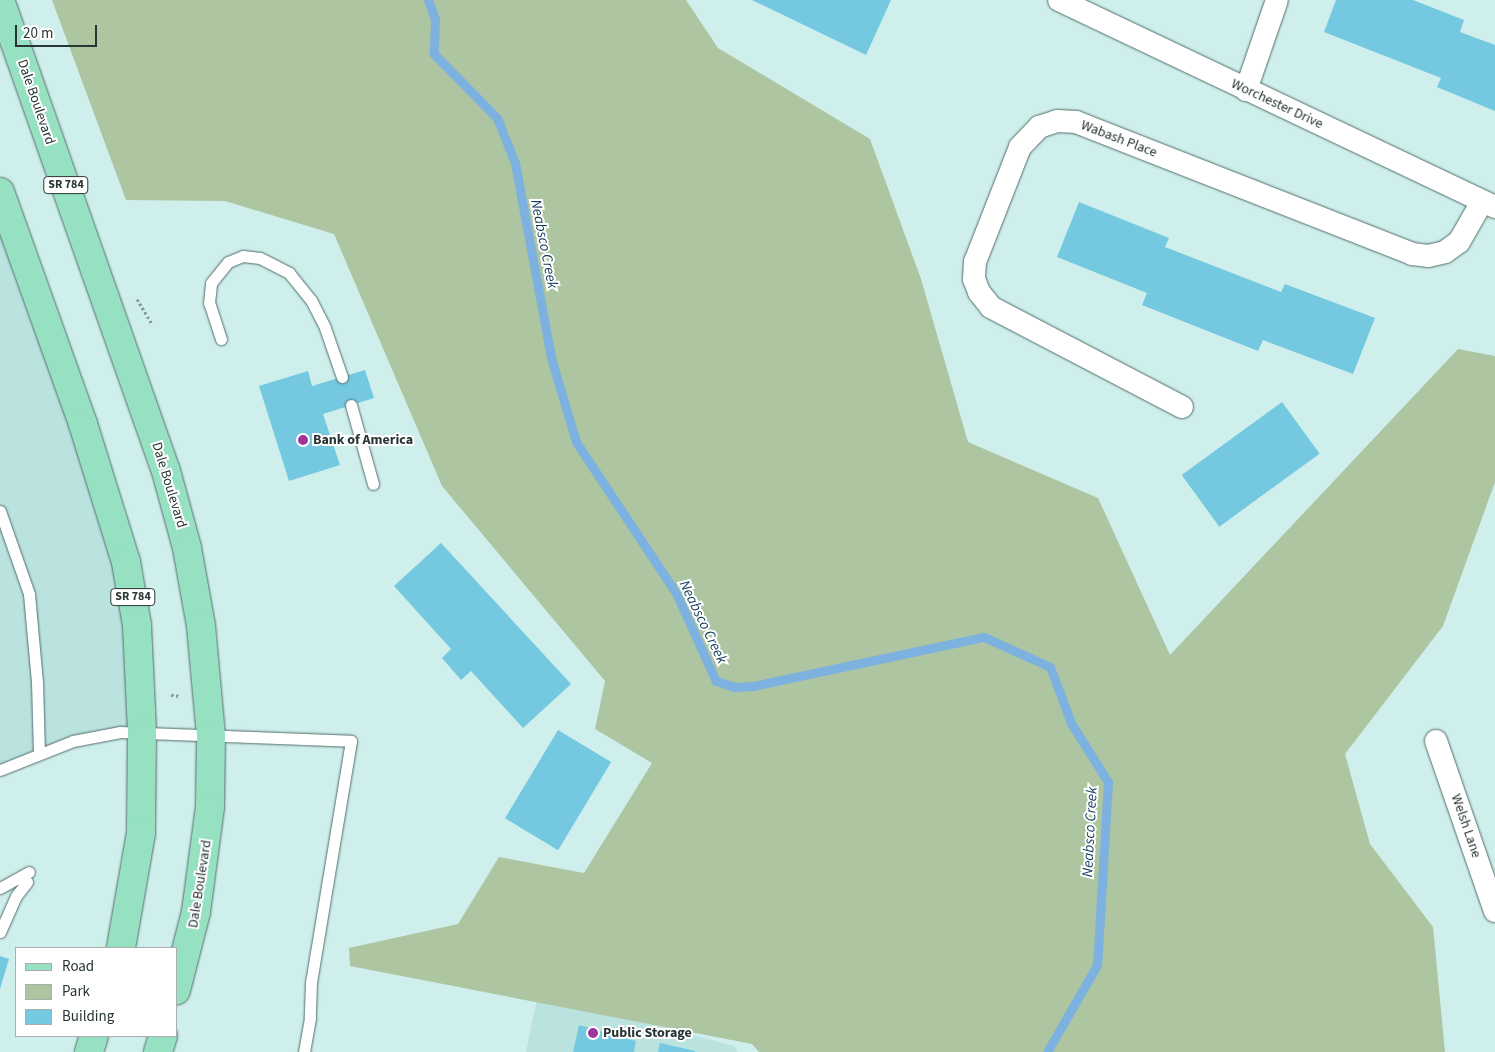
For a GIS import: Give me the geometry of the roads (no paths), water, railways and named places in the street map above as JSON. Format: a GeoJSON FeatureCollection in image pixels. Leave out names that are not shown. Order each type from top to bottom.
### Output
{"type":"FeatureCollection","features":[{"type":"Feature","properties":{"kind":"main road","name":"Dale Boulevard"},"geometry":{"type":"LineString","coordinates":[[0,0],[166,471],[187,548],[202,626],[211,736],[210,807],[204,865],[192,936],[178,983]]}},
{"type":"Feature","properties":{"kind":"main road","name":"SR 784"},"geometry":{"type":"LineString","coordinates":[[0,192],[83,424],[126,562],[137,625],[142,732],[141,834],[121,947]]}},
{"type":"Feature","properties":{"kind":"main road"},"geometry":{"type":"LineString","coordinates":[[89,1052],[94,1037]]}},
{"type":"Feature","properties":{"kind":"main road"},"geometry":{"type":"LineString","coordinates":[[158,1052],[163,1037]]}},
{"type":"Feature","properties":{"kind":"street","name":"Worchester Drive"},"geometry":{"type":"LineString","coordinates":[[1059,0],[1489,205]]}},
{"type":"Feature","properties":{"kind":"street"},"geometry":{"type":"LineString","coordinates":[[1246,90],[1278,0]]}},
{"type":"Feature","properties":{"kind":"street","name":"Wabash Place"},"geometry":{"type":"LineString","coordinates":[[1182,407],[992,307],[979,292],[974,279],[975,262],[1020,146],[1039,127],[1057,121],[1076,122],[1412,254],[1428,256],[1445,252],[1459,242],[1489,205]]}},
{"type":"Feature","properties":{"kind":"street","name":"Welsh Lane"},"geometry":{"type":"LineString","coordinates":[[1436,741],[1495,911]]}},
{"type":"Feature","properties":{"kind":"lane"},"geometry":{"type":"LineString","coordinates":[[221,339],[208,303],[211,283],[228,262],[243,256],[260,258],[289,273],[311,300],[325,328],[342,377]]}},
{"type":"Feature","properties":{"kind":"lane"},"geometry":{"type":"LineString","coordinates":[[351,406],[373,484]]}},
{"type":"Feature","properties":{"kind":"lane"},"geometry":{"type":"LineString","coordinates":[[0,511],[29,594],[37,682],[39,754]]}},
{"type":"Feature","properties":{"kind":"lane"},"geometry":{"type":"LineString","coordinates":[[0,770],[73,741],[102,735],[142,732],[351,741],[310,982],[310,1018],[304,1052]]}},
{"type":"Feature","properties":{"kind":"lane"},"geometry":{"type":"LineString","coordinates":[[0,888],[28,877],[16,896],[0,932]]}},
{"type":"Feature","properties":{"kind":"waterway","name":"Neabsco Creek"},"geometry":{"type":"LineString","coordinates":[[428,0],[435,19],[434,54],[497,118],[515,163],[551,358],[576,442],[676,593],[716,681],[734,687],[753,686],[984,637],[1050,667],[1071,723],[1108,782],[1097,965],[1047,1052]]}},
{"type":"Feature","properties":{"kind":"place","name":"Bank of America"},"geometry":{"type":"Point","coordinates":[303,440]}},
{"type":"Feature","properties":{"kind":"place","name":"Public Storage"},"geometry":{"type":"Point","coordinates":[593,1033]}}]}
